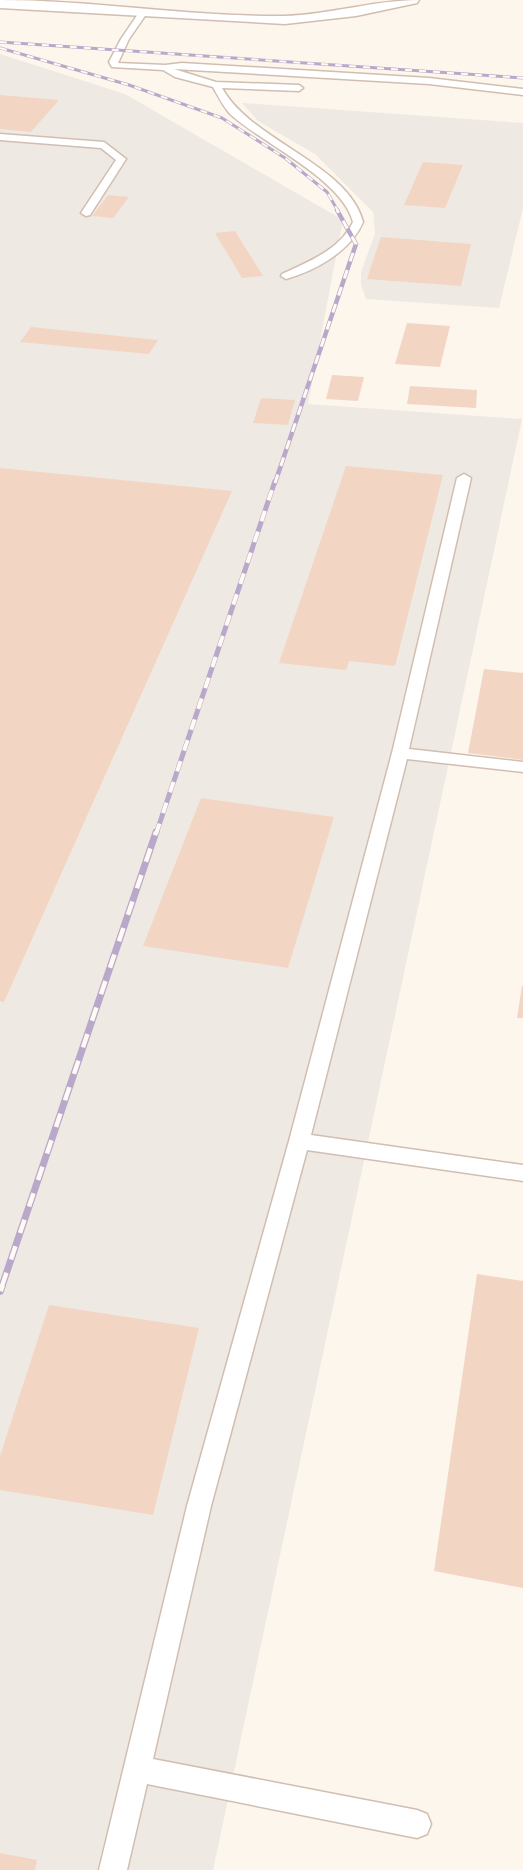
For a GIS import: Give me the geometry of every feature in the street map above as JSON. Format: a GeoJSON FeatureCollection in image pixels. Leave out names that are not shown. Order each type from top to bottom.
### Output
{"type":"FeatureCollection","features":[{"type":"Feature","properties":{"kind":"street"},"geometry":{"type":"LineString","coordinates":[[0,4],[285,20],[347,14],[412,0]]}},
{"type":"Feature","properties":{"kind":"lane"},"geometry":{"type":"LineString","coordinates":[[143,13],[118,50],[113,62],[115,65],[165,68],[182,66],[393,79],[523,92]]}},
{"type":"Feature","properties":{"kind":"lane"},"geometry":{"type":"LineString","coordinates":[[165,68],[178,75],[216,85],[299,88]]}},
{"type":"Feature","properties":{"kind":"lane"},"geometry":{"type":"LineString","coordinates":[[216,85],[232,111],[319,172],[349,201],[358,215],[358,225],[345,242],[312,264],[286,276]]}},
{"type":"Feature","properties":{"kind":"lane"},"geometry":{"type":"LineString","coordinates":[[0,137],[104,145],[122,159],[86,213]]}},
{"type":"Feature","properties":{"kind":"lane"},"geometry":{"type":"LineString","coordinates":[[113,1870],[199,1506],[299,1141],[400,753],[464,478]]}},
{"type":"Feature","properties":{"kind":"lane"},"geometry":{"type":"LineString","coordinates":[[400,753],[523,767]]}},
{"type":"Feature","properties":{"kind":"lane"},"geometry":{"type":"LineString","coordinates":[[299,1141],[523,1173]]}},
{"type":"Feature","properties":{"kind":"lane"},"geometry":{"type":"LineString","coordinates":[[137,1769],[417,1824]]}},
{"type":"Feature","properties":{"kind":"shaded area"},"geometry":{"type":"Polygon","coordinates":[[[0,54],[125,94],[343,220],[308,404],[522,419],[213,1870],[0,1870],[0,54]]]}},
{"type":"Feature","properties":{"kind":"shaded area"},"geometry":{"type":"Polygon","coordinates":[[[242,103],[523,123],[523,208],[499,308],[366,299],[361,285],[361,272],[375,234],[373,212],[315,154],[258,121],[242,103]]]}},
{"type":"Feature","properties":{"kind":"building"},"geometry":{"type":"Polygon","coordinates":[[[0,95],[59,100],[31,132],[0,129],[0,95]]]}},
{"type":"Feature","properties":{"kind":"building"},"geometry":{"type":"Polygon","coordinates":[[[423,162],[463,165],[445,208],[404,205],[423,162]]]}},
{"type":"Feature","properties":{"kind":"building"},"geometry":{"type":"Polygon","coordinates":[[[108,195],[129,197],[113,218],[92,216],[108,195]]]}},
{"type":"Feature","properties":{"kind":"building"},"geometry":{"type":"Polygon","coordinates":[[[235,231],[263,276],[242,278],[215,233],[235,231]]]}},
{"type":"Feature","properties":{"kind":"building"},"geometry":{"type":"Polygon","coordinates":[[[381,237],[471,244],[461,286],[367,279],[381,237]]]}},
{"type":"Feature","properties":{"kind":"building"},"geometry":{"type":"Polygon","coordinates":[[[407,323],[450,326],[440,367],[395,364],[407,323]]]}},
{"type":"Feature","properties":{"kind":"building"},"geometry":{"type":"Polygon","coordinates":[[[31,327],[158,340],[149,354],[20,342],[31,327]]]}},
{"type":"Feature","properties":{"kind":"building"},"geometry":{"type":"Polygon","coordinates":[[[332,375],[364,377],[358,401],[326,399],[332,375]]]}},
{"type":"Feature","properties":{"kind":"building"},"geometry":{"type":"Polygon","coordinates":[[[410,386],[477,390],[476,408],[407,404],[410,386]]]}},
{"type":"Feature","properties":{"kind":"building"},"geometry":{"type":"Polygon","coordinates":[[[261,398],[295,400],[288,425],[253,423],[261,398]]]}},
{"type":"Feature","properties":{"kind":"building"},"geometry":{"type":"Polygon","coordinates":[[[346,466],[443,475],[395,666],[349,661],[346,670],[279,663],[346,466]]]}},
{"type":"Feature","properties":{"kind":"building"},"geometry":{"type":"Polygon","coordinates":[[[0,468],[232,491],[4,1002],[0,1001],[0,468]]]}},
{"type":"Feature","properties":{"kind":"building"},"geometry":{"type":"Polygon","coordinates":[[[484,669],[523,673],[523,760],[468,753],[484,669]]]}},
{"type":"Feature","properties":{"kind":"building"},"geometry":{"type":"Polygon","coordinates":[[[201,798],[334,817],[288,968],[143,946],[201,798]]]}},
{"type":"Feature","properties":{"kind":"building"},"geometry":{"type":"Polygon","coordinates":[[[522,986],[523,1018],[517,1018],[522,986]]]}},
{"type":"Feature","properties":{"kind":"building"},"geometry":{"type":"Polygon","coordinates":[[[477,1274],[523,1281],[523,1588],[434,1571],[477,1274]]]}},
{"type":"Feature","properties":{"kind":"building"},"geometry":{"type":"Polygon","coordinates":[[[49,1305],[199,1328],[153,1515],[0,1490],[0,1456],[49,1305]]]}},
{"type":"Feature","properties":{"kind":"building"},"geometry":{"type":"Polygon","coordinates":[[[0,1853],[37,1860],[35,1870],[0,1870],[0,1853]]]}},
{"type":"Feature","properties":{"kind":"railway"},"geometry":{"type":"LineString","coordinates":[[0,42],[523,78]]}},
{"type":"Feature","properties":{"kind":"railway"},"geometry":{"type":"LineString","coordinates":[[0,48],[129,85],[222,118],[285,158],[327,192],[338,211]]}},
{"type":"Feature","properties":{"kind":"railway"},"geometry":{"type":"LineString","coordinates":[[275,483],[356,244],[337,210]]}},
{"type":"Feature","properties":{"kind":"railway"},"geometry":{"type":"LineString","coordinates":[[156,834],[275,481]]}},
{"type":"Feature","properties":{"kind":"railway"},"geometry":{"type":"LineString","coordinates":[[2,1286],[156,832]]}},
{"type":"Feature","properties":{"kind":"railway"},"geometry":{"type":"LineString","coordinates":[[0,1291],[2,1285]]}}]}
